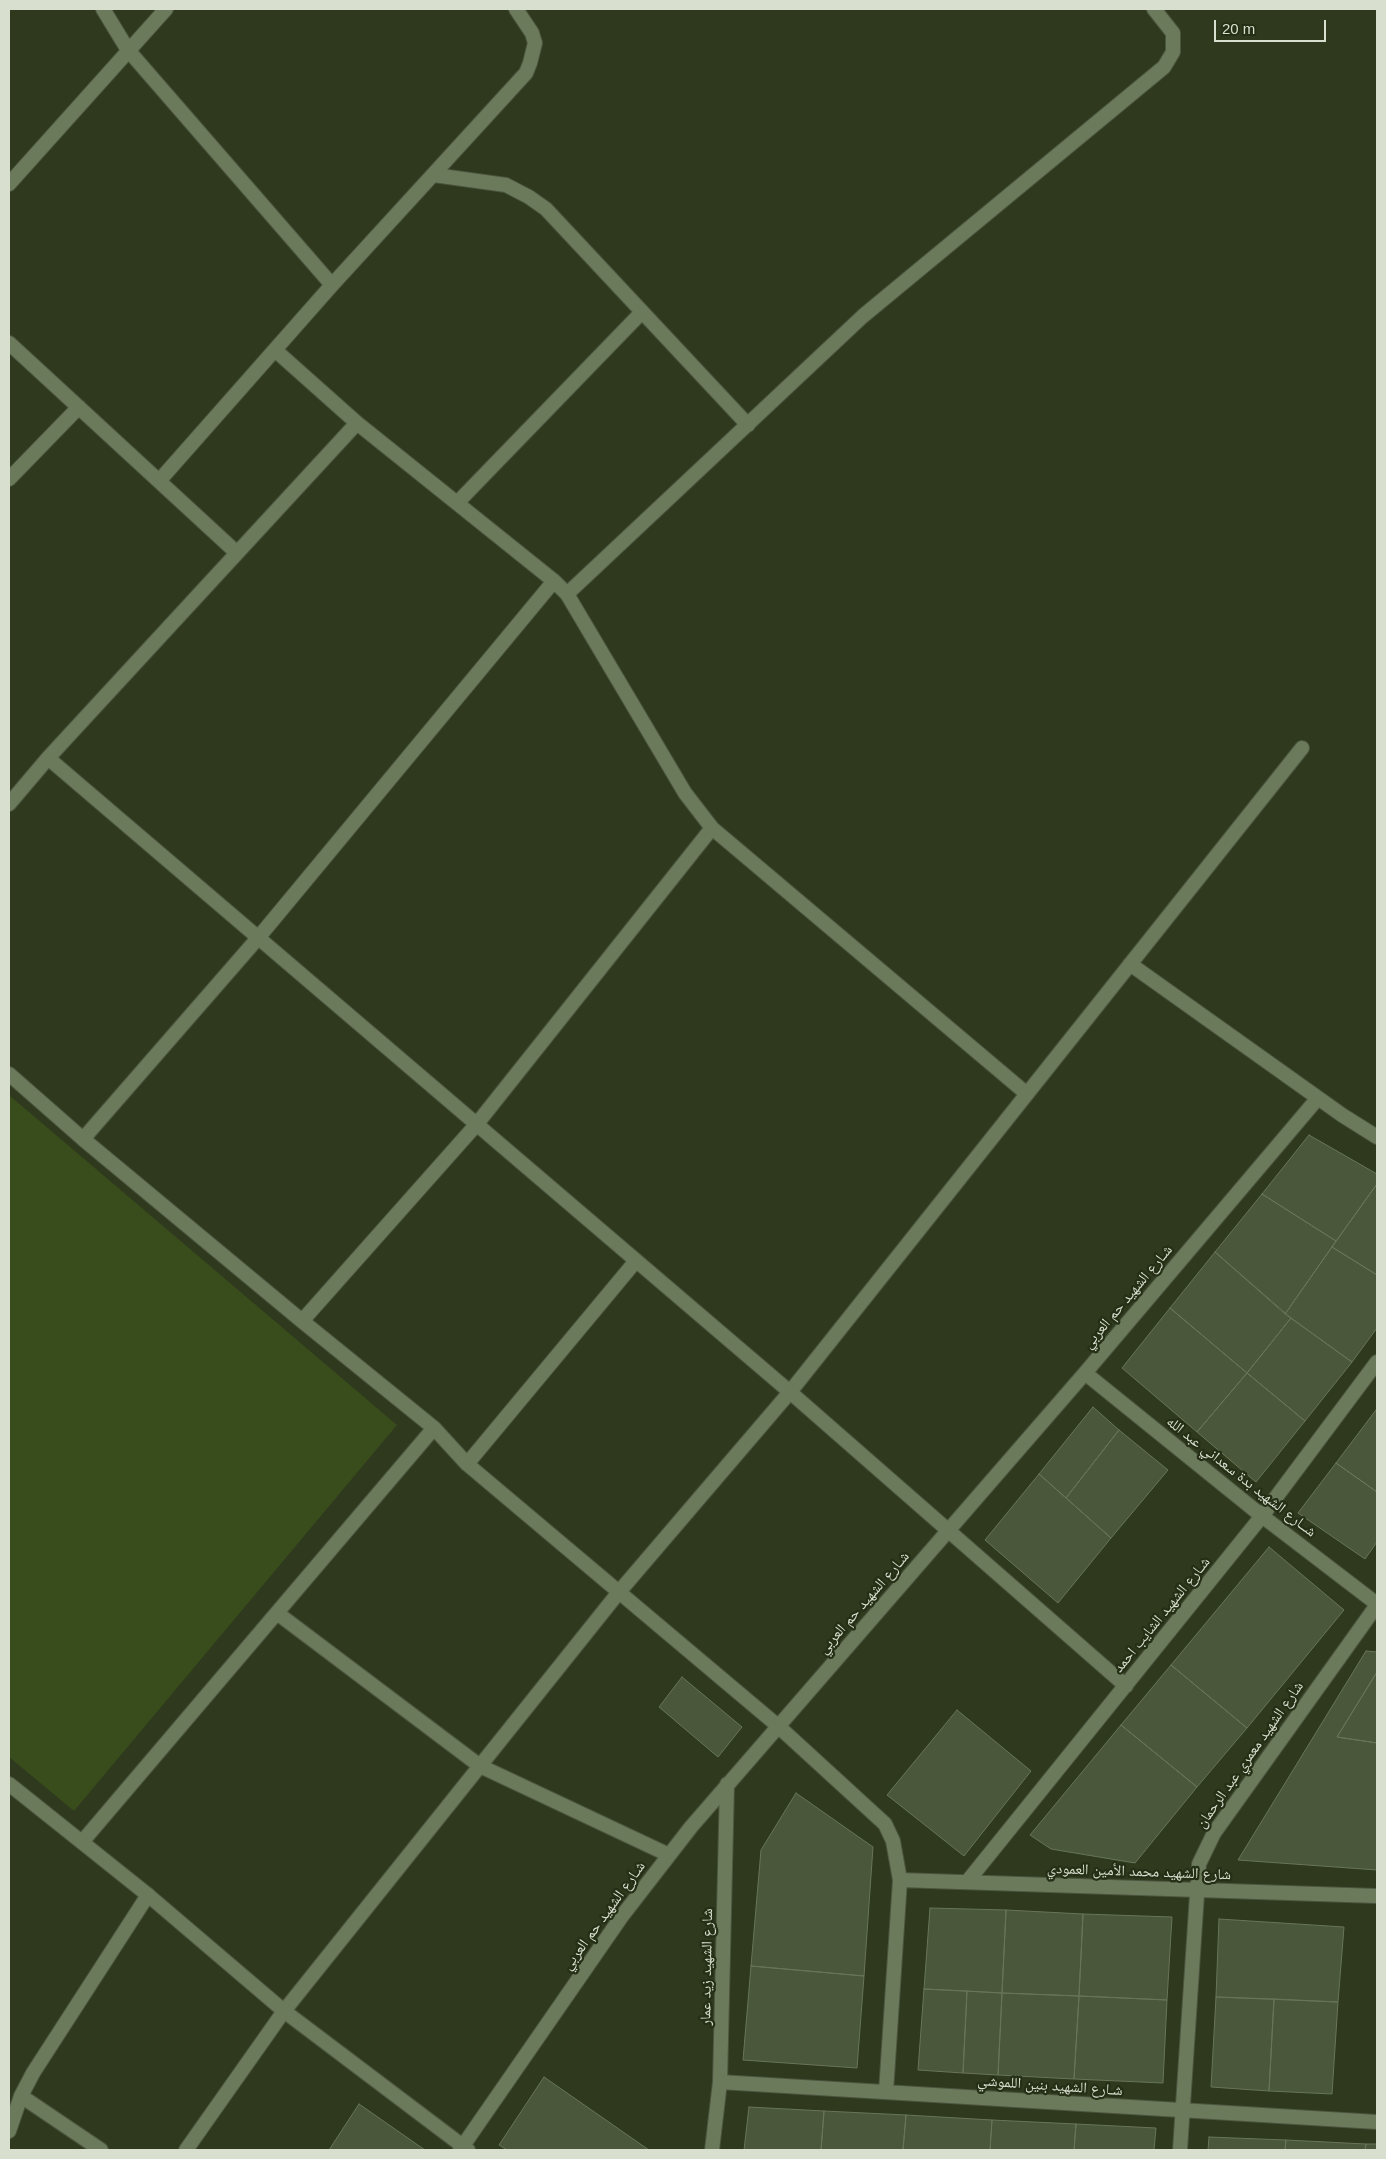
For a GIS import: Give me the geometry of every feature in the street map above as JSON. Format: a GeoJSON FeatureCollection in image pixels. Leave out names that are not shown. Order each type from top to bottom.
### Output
{"type":"FeatureCollection","features":[{"type":"Feature","properties":{"kind":"street"},"geometry":{"type":"LineString","coordinates":[[103,9],[128,50],[332,285]]}},
{"type":"Feature","properties":{"kind":"street"},"geometry":{"type":"LineString","coordinates":[[9,184],[166,9]]}},
{"type":"Feature","properties":{"kind":"street"},"geometry":{"type":"LineString","coordinates":[[159,481],[332,285],[434,175],[528,68],[534,43],[532,33],[516,9]]}},
{"type":"Feature","properties":{"kind":"street"},"geometry":{"type":"LineString","coordinates":[[567,594],[863,316],[1164,68],[1173,52],[1173,33],[1154,9]]}},
{"type":"Feature","properties":{"kind":"street"},"geometry":{"type":"LineString","coordinates":[[434,175],[506,185],[546,208],[748,425]]}},
{"type":"Feature","properties":{"kind":"street"},"geometry":{"type":"LineString","coordinates":[[457,503],[642,312]]}},
{"type":"Feature","properties":{"kind":"street"},"geometry":{"type":"LineString","coordinates":[[9,343],[237,553]]}},
{"type":"Feature","properties":{"kind":"street"},"geometry":{"type":"LineString","coordinates":[[275,350],[357,423],[554,581],[567,594],[685,793],[712,828],[1027,1094]]}},
{"type":"Feature","properties":{"kind":"street"},"geometry":{"type":"LineString","coordinates":[[9,479],[79,407]]}},
{"type":"Feature","properties":{"kind":"street"},"geometry":{"type":"LineString","coordinates":[[9,804],[48,758],[357,423]]}},
{"type":"Feature","properties":{"kind":"street"},"geometry":{"type":"LineString","coordinates":[[83,1139],[258,938],[554,581]]}},
{"type":"Feature","properties":{"kind":"street"},"geometry":{"type":"LineString","coordinates":[[186,2150],[284,2011],[619,1592],[790,1392],[1302,748]]}},
{"type":"Feature","properties":{"kind":"street"},"geometry":{"type":"LineString","coordinates":[[48,758],[635,1262],[790,1392],[1126,1686]]}},
{"type":"Feature","properties":{"kind":"street"},"geometry":{"type":"LineString","coordinates":[[302,1321],[476,1126],[712,828]]}},
{"type":"Feature","properties":{"kind":"street"},"geometry":{"type":"LineString","coordinates":[[1130,964],[1318,1098],[1377,1137]]}},
{"type":"Feature","properties":{"kind":"street"},"geometry":{"type":"LineString","coordinates":[[9,1074],[83,1139],[434,1428],[467,1464],[778,1726],[884,1824],[893,1841],[900,1880],[886,2092]]}},
{"type":"Feature","properties":{"kind":"street","name":"شـارع الشهيد حم العربي"},"geometry":{"type":"LineString","coordinates":[[464,2149],[622,1916],[669,1855],[727,1784],[949,1531],[1318,1098]]}},
{"type":"Feature","properties":{"kind":"street"},"geometry":{"type":"LineString","coordinates":[[467,1464],[635,1262]]}},
{"type":"Feature","properties":{"kind":"street","name":"شـارع الشهيد الشايب احمد"},"geometry":{"type":"LineString","coordinates":[[967,1882],[1262,1516],[1377,1362]]}},
{"type":"Feature","properties":{"kind":"street","name":"شــارع الشهيد بدة سعداني عبد الله"},"geometry":{"type":"LineString","coordinates":[[1085,1373],[1262,1516],[1377,1605]]}},
{"type":"Feature","properties":{"kind":"street"},"geometry":{"type":"LineString","coordinates":[[82,1842],[434,1428]]}},
{"type":"Feature","properties":{"kind":"street","name":"شارع الشهيد معمري عبد الرحمان"},"geometry":{"type":"LineString","coordinates":[[1180,2150],[1196,1890],[1200,1864],[1214,1833],[1377,1605]]}},
{"type":"Feature","properties":{"kind":"street"},"geometry":{"type":"LineString","coordinates":[[277,1613],[480,1766],[669,1855]]}},
{"type":"Feature","properties":{"kind":"street"},"geometry":{"type":"LineString","coordinates":[[9,1784],[148,1895],[284,2011],[464,2149]]}},
{"type":"Feature","properties":{"kind":"street","name":"شارع الشهيد زيد عمار"},"geometry":{"type":"LineString","coordinates":[[712,2150],[720,2082],[727,1784]]}},
{"type":"Feature","properties":{"kind":"street","name":"شارع الشهيد محمد الأمين العمودي"},"geometry":{"type":"LineString","coordinates":[[900,1880],[1377,1896]]}},
{"type":"Feature","properties":{"kind":"street"},"geometry":{"type":"LineString","coordinates":[[9,2131],[21,2096],[47,2049],[148,1895]]}},
{"type":"Feature","properties":{"kind":"street","name":"شـارع الشهيد بنين اللموشي"},"geometry":{"type":"LineString","coordinates":[[720,2082],[1377,2122]]}},
{"type":"Feature","properties":{"kind":"street"},"geometry":{"type":"LineString","coordinates":[[21,2096],[101,2150]]}},
{"type":"Feature","properties":{"kind":"green space"},"geometry":{"type":"Polygon","coordinates":[[[9,1095],[397,1425],[74,1811],[9,1757],[9,1095]]]}},
{"type":"Feature","properties":{"kind":"building"},"geometry":{"type":"Polygon","coordinates":[[[1309,1135],[1377,1174],[1377,1184],[1336,1241],[1262,1194],[1309,1135]]]}},
{"type":"Feature","properties":{"kind":"building"},"geometry":{"type":"Polygon","coordinates":[[[1377,1184],[1377,1275],[1332,1247],[1377,1184]]]}},
{"type":"Feature","properties":{"kind":"building"},"geometry":{"type":"Polygon","coordinates":[[[1262,1194],[1336,1241],[1285,1314],[1215,1252],[1262,1194]]]}},
{"type":"Feature","properties":{"kind":"building"},"geometry":{"type":"Polygon","coordinates":[[[1332,1247],[1377,1275],[1377,1328],[1352,1362],[1285,1314],[1332,1247]]]}},
{"type":"Feature","properties":{"kind":"building"},"geometry":{"type":"Polygon","coordinates":[[[1215,1252],[1291,1318],[1247,1373],[1170,1308],[1215,1252]]]}},
{"type":"Feature","properties":{"kind":"building"},"geometry":{"type":"Polygon","coordinates":[[[1170,1308],[1247,1373],[1197,1432],[1122,1368],[1170,1308]]]}},
{"type":"Feature","properties":{"kind":"building"},"geometry":{"type":"Polygon","coordinates":[[[1291,1318],[1352,1362],[1305,1421],[1247,1373],[1291,1318]]]}},
{"type":"Feature","properties":{"kind":"building"},"geometry":{"type":"Polygon","coordinates":[[[1247,1373],[1305,1421],[1256,1482],[1197,1432],[1247,1373]]]}},
{"type":"Feature","properties":{"kind":"building"},"geometry":{"type":"Polygon","coordinates":[[[1093,1407],[1119,1430],[1066,1498],[1039,1474],[1093,1407]]]}},
{"type":"Feature","properties":{"kind":"building"},"geometry":{"type":"Polygon","coordinates":[[[1377,1411],[1377,1492],[1336,1463],[1377,1411]]]}},
{"type":"Feature","properties":{"kind":"building"},"geometry":{"type":"Polygon","coordinates":[[[1119,1430],[1168,1470],[1111,1538],[1066,1498],[1119,1430]]]}},
{"type":"Feature","properties":{"kind":"building"},"geometry":{"type":"Polygon","coordinates":[[[1336,1463],[1377,1492],[1377,1542],[1365,1559],[1298,1513],[1336,1463]]]}},
{"type":"Feature","properties":{"kind":"building"},"geometry":{"type":"Polygon","coordinates":[[[1039,1474],[1111,1538],[1058,1603],[985,1540],[1039,1474]]]}},
{"type":"Feature","properties":{"kind":"building"},"geometry":{"type":"Polygon","coordinates":[[[1269,1547],[1344,1610],[1247,1728],[1171,1665],[1269,1547]]]}},
{"type":"Feature","properties":{"kind":"building"},"geometry":{"type":"Polygon","coordinates":[[[1366,1651],[1377,1652],[1377,1672],[1337,1737],[1377,1743],[1377,1870],[1238,1860],[1366,1651]]]}},
{"type":"Feature","properties":{"kind":"building"},"geometry":{"type":"Polygon","coordinates":[[[1171,1665],[1247,1728],[1197,1787],[1121,1725],[1171,1665]]]}},
{"type":"Feature","properties":{"kind":"building"},"geometry":{"type":"Polygon","coordinates":[[[1377,1672],[1377,1743],[1337,1737],[1377,1672]]]}},
{"type":"Feature","properties":{"kind":"building"},"geometry":{"type":"Polygon","coordinates":[[[682,1677],[742,1727],[718,1757],[659,1707],[682,1677]]]}},
{"type":"Feature","properties":{"kind":"building"},"geometry":{"type":"Polygon","coordinates":[[[957,1710],[1031,1771],[964,1856],[887,1795],[957,1710]]]}},
{"type":"Feature","properties":{"kind":"building"},"geometry":{"type":"Polygon","coordinates":[[[1121,1725],[1197,1787],[1135,1863],[1051,1849],[1030,1835],[1121,1725]]]}},
{"type":"Feature","properties":{"kind":"building"},"geometry":{"type":"Polygon","coordinates":[[[796,1793],[873,1847],[864,1976],[751,1966],[761,1850],[796,1793]]]}},
{"type":"Feature","properties":{"kind":"building"},"geometry":{"type":"Polygon","coordinates":[[[930,1908],[1006,1910],[1002,1993],[924,1989],[930,1908]]]}},
{"type":"Feature","properties":{"kind":"building"},"geometry":{"type":"Polygon","coordinates":[[[1006,1910],[1083,1914],[1079,1996],[1002,1993],[1006,1910]]]}},
{"type":"Feature","properties":{"kind":"building"},"geometry":{"type":"Polygon","coordinates":[[[1083,1914],[1172,1917],[1167,2000],[1079,1996],[1083,1914]]]}},
{"type":"Feature","properties":{"kind":"building"},"geometry":{"type":"Polygon","coordinates":[[[1219,1919],[1344,1927],[1338,2002],[1216,1997],[1219,1919]]]}},
{"type":"Feature","properties":{"kind":"building"},"geometry":{"type":"Polygon","coordinates":[[[751,1966],[864,1976],[857,2068],[743,2060],[751,1966]]]}},
{"type":"Feature","properties":{"kind":"building"},"geometry":{"type":"Polygon","coordinates":[[[924,1989],[967,1991],[963,2073],[918,2070],[924,1989]]]}},
{"type":"Feature","properties":{"kind":"building"},"geometry":{"type":"Polygon","coordinates":[[[967,1991],[1002,1993],[998,2075],[963,2073],[967,1991]]]}},
{"type":"Feature","properties":{"kind":"building"},"geometry":{"type":"Polygon","coordinates":[[[1002,1993],[1079,1996],[1074,2079],[998,2075],[1002,1993]]]}},
{"type":"Feature","properties":{"kind":"building"},"geometry":{"type":"Polygon","coordinates":[[[1079,1996],[1167,2000],[1163,2083],[1074,2079],[1079,1996]]]}},
{"type":"Feature","properties":{"kind":"building"},"geometry":{"type":"Polygon","coordinates":[[[1216,1997],[1274,1999],[1269,2091],[1211,2087],[1216,1997]]]}},
{"type":"Feature","properties":{"kind":"building"},"geometry":{"type":"Polygon","coordinates":[[[1274,1999],[1338,2002],[1332,2094],[1269,2091],[1274,1999]]]}},
{"type":"Feature","properties":{"kind":"building"},"geometry":{"type":"Polygon","coordinates":[[[544,2077],[649,2150],[507,2150],[499,2145],[544,2077]]]}},
{"type":"Feature","properties":{"kind":"building"},"geometry":{"type":"Polygon","coordinates":[[[359,2104],[425,2150],[329,2150],[359,2104]]]}},
{"type":"Feature","properties":{"kind":"building"},"geometry":{"type":"Polygon","coordinates":[[[749,2107],[824,2111],[821,2150],[744,2150],[749,2107]]]}},
{"type":"Feature","properties":{"kind":"building"},"geometry":{"type":"Polygon","coordinates":[[[824,2111],[906,2115],[903,2150],[821,2150],[824,2111]]]}},
{"type":"Feature","properties":{"kind":"building"},"geometry":{"type":"Polygon","coordinates":[[[906,2115],[992,2120],[990,2150],[903,2150],[906,2115]]]}},
{"type":"Feature","properties":{"kind":"building"},"geometry":{"type":"Polygon","coordinates":[[[992,2120],[1076,2124],[1074,2150],[990,2150],[992,2120]]]}},
{"type":"Feature","properties":{"kind":"building"},"geometry":{"type":"Polygon","coordinates":[[[1076,2124],[1156,2128],[1154,2150],[1074,2150],[1076,2124]]]}},
{"type":"Feature","properties":{"kind":"building"},"geometry":{"type":"Polygon","coordinates":[[[1209,2137],[1286,2140],[1285,2150],[1208,2150],[1209,2137]]]}},
{"type":"Feature","properties":{"kind":"building"},"geometry":{"type":"Polygon","coordinates":[[[1286,2140],[1366,2144],[1365,2150],[1285,2150],[1286,2140]]]}},
{"type":"Feature","properties":{"kind":"building"},"geometry":{"type":"Polygon","coordinates":[[[1366,2144],[1377,2144],[1377,2150],[1365,2150],[1366,2144]]]}}]}
